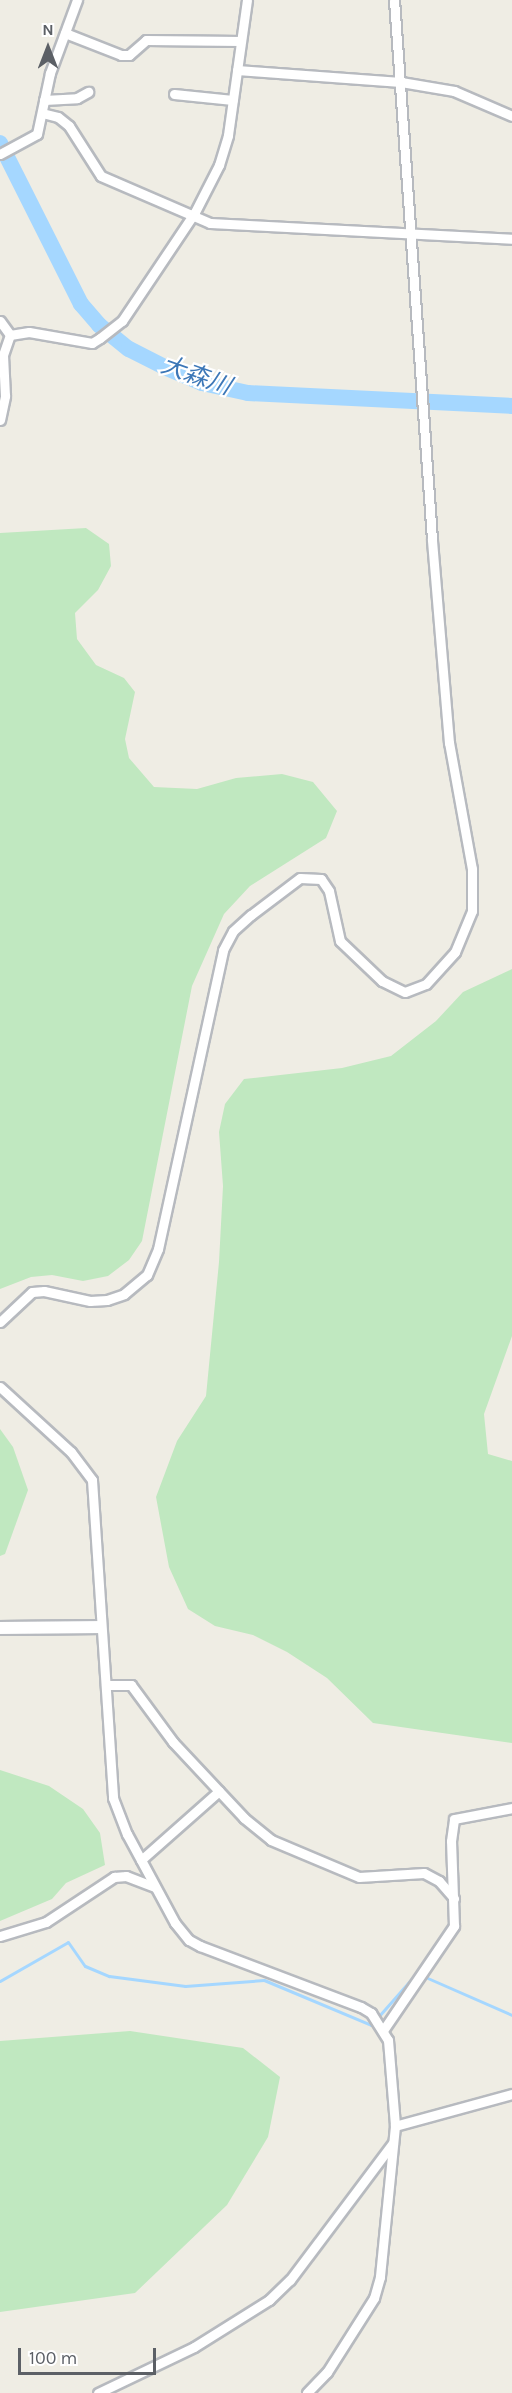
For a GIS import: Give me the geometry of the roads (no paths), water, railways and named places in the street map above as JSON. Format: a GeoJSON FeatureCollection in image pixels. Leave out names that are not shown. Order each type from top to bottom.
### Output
{"type":"FeatureCollection","features":[{"type":"Feature","properties":{"kind":"street"},"geometry":{"type":"LineString","coordinates":[[0,154],[37,134],[44,100],[76,0]]}},
{"type":"Feature","properties":{"kind":"street"},"geometry":{"type":"LineString","coordinates":[[10,335],[29,332],[92,343],[100,338],[114,328],[192,218],[219,165],[233,100],[246,0]]}},
{"type":"Feature","properties":{"kind":"street"},"geometry":{"type":"LineString","coordinates":[[0,1322],[37,1290],[71,1299],[107,1300],[124,1294],[147,1275],[158,1250],[222,950],[233,931],[251,915],[300,878],[321,879],[329,891],[340,941],[382,981],[405,992],[426,984],[461,942],[472,911],[472,869],[457,806],[449,743],[394,0]]}},
{"type":"Feature","properties":{"kind":"street"},"geometry":{"type":"LineString","coordinates":[[65,33],[121,55],[129,55],[146,40],[241,41]]}},
{"type":"Feature","properties":{"kind":"street"},"geometry":{"type":"LineString","coordinates":[[237,70],[401,82],[454,91],[512,116]]}},
{"type":"Feature","properties":{"kind":"street"},"geometry":{"type":"LineString","coordinates":[[44,100],[77,98],[88,92]]}},
{"type":"Feature","properties":{"kind":"street"},"geometry":{"type":"LineString","coordinates":[[174,94],[233,100]]}},
{"type":"Feature","properties":{"kind":"street"},"geometry":{"type":"LineString","coordinates":[[42,113],[58,117],[69,126],[101,177],[192,218],[210,223],[512,239]]}},
{"type":"Feature","properties":{"kind":"street"},"geometry":{"type":"LineString","coordinates":[[0,321],[10,335]]}},
{"type":"Feature","properties":{"kind":"street"},"geometry":{"type":"LineString","coordinates":[[0,420],[5,396],[3,355],[10,335]]}},
{"type":"Feature","properties":{"kind":"street"},"geometry":{"type":"LineString","coordinates":[[0,1387],[71,1452],[92,1480],[99,1627],[106,1685],[113,1798],[155,1887],[189,1940],[347,1999],[371,2013],[384,2029],[395,2126],[374,2298],[327,2372],[307,2393]]}},
{"type":"Feature","properties":{"kind":"street"},"geometry":{"type":"LineString","coordinates":[[0,1628],[99,1627]]}},
{"type":"Feature","properties":{"kind":"street"},"geometry":{"type":"LineString","coordinates":[[106,1685],[131,1685],[173,1742],[244,1818],[279,1844],[359,1877],[424,1873],[439,1881],[454,1898]]}},
{"type":"Feature","properties":{"kind":"street"},"geometry":{"type":"LineString","coordinates":[[141,1860],[219,1791]]}},
{"type":"Feature","properties":{"kind":"street"},"geometry":{"type":"LineString","coordinates":[[384,2029],[454,1926],[451,1841],[454,1819],[512,1808]]}},
{"type":"Feature","properties":{"kind":"street"},"geometry":{"type":"LineString","coordinates":[[0,1935],[46,1922],[120,1876],[155,1887]]}},
{"type":"Feature","properties":{"kind":"street"},"geometry":{"type":"LineString","coordinates":[[395,2126],[512,2094]]}},
{"type":"Feature","properties":{"kind":"street"},"geometry":{"type":"LineString","coordinates":[[98,2393],[194,2347],[255,2312],[290,2280],[393,2143]]}},
{"type":"Feature","properties":{"kind":"waterway","name":"大森川"},"geometry":{"type":"LineString","coordinates":[[0,143],[81,304],[99,325],[129,349],[164,367],[202,383],[248,393],[512,406]]}},
{"type":"Feature","properties":{"kind":"waterway"},"geometry":{"type":"LineString","coordinates":[[0,1981],[68,1942],[85,1966],[109,1976],[185,1986],[264,1980],[371,2025],[415,1975]]}},
{"type":"Feature","properties":{"kind":"waterway"},"geometry":{"type":"LineString","coordinates":[[423,1976],[512,2015]]}}]}
